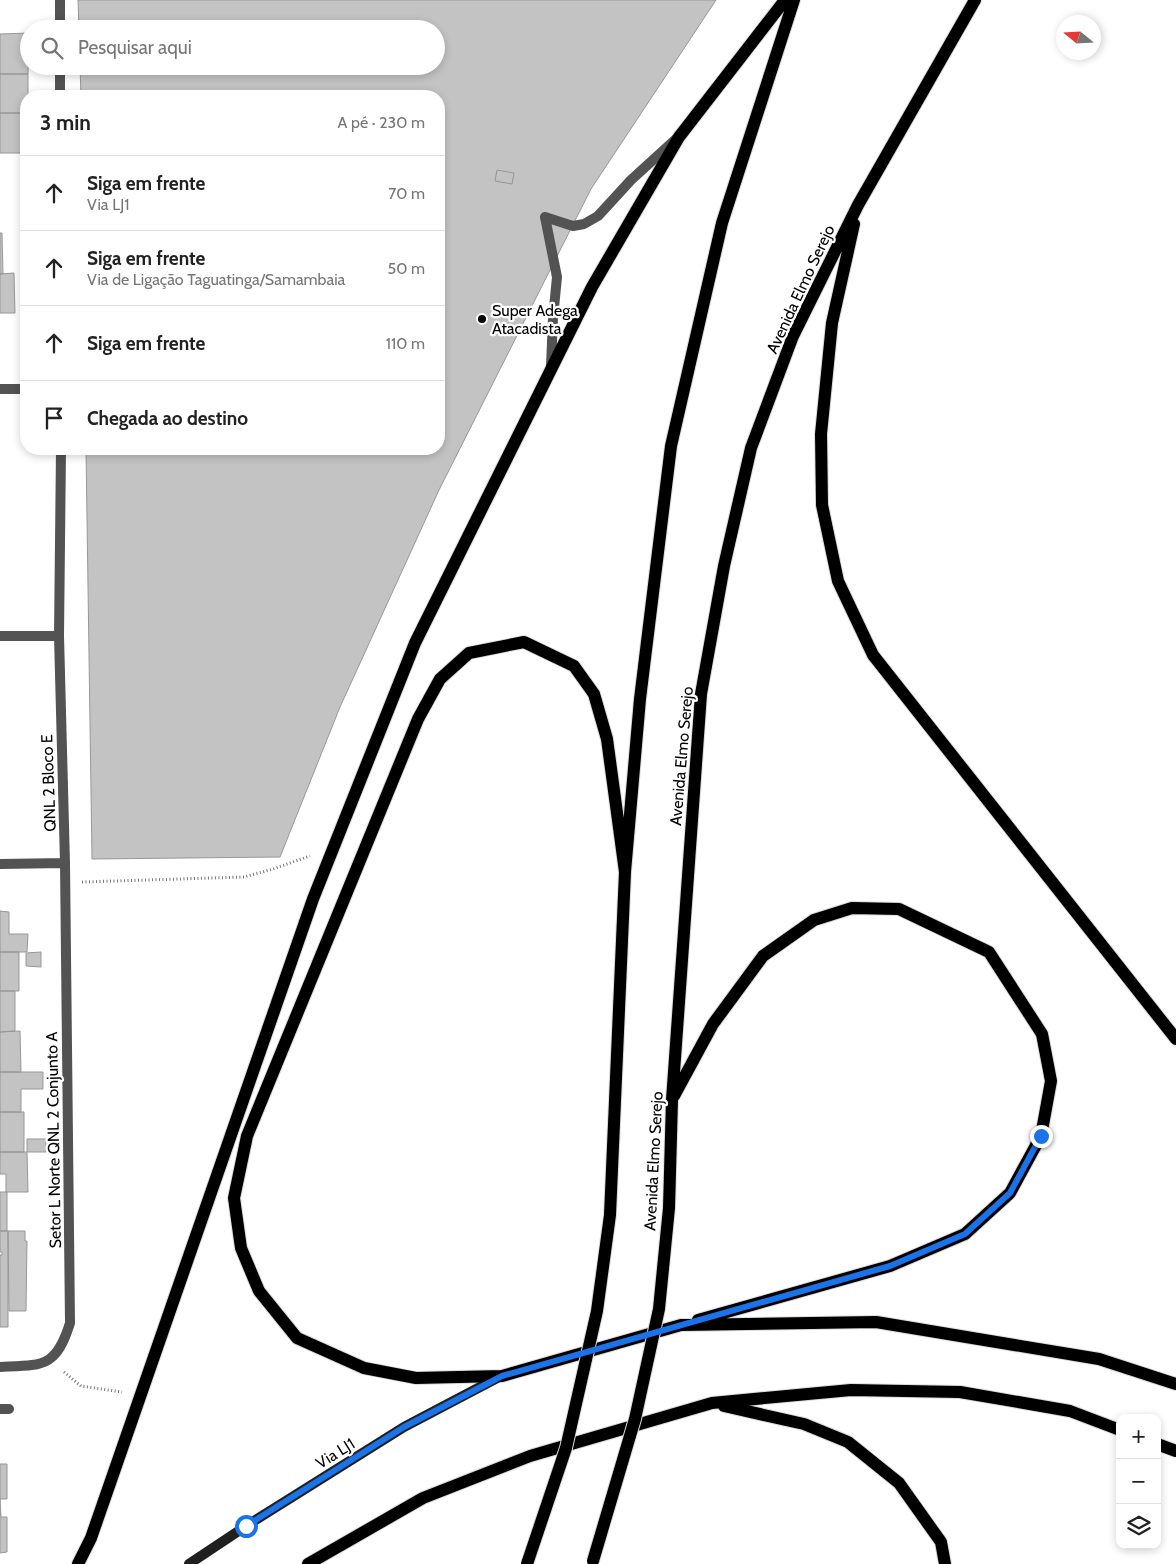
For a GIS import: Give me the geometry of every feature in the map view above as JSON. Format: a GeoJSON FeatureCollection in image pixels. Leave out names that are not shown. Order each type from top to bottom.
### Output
{"type":"FeatureCollection","features":[{"type":"Feature","properties":{"kind":"main road"},"geometry":{"type":"LineString","coordinates":[[78,1564],[91,1538],[313,899],[415,643],[592,286],[679,137],[785,0]]}},
{"type":"Feature","properties":{"kind":"main road"},"geometry":{"type":"LineString","coordinates":[[526,1564],[566,1448],[597,1311],[610,1215],[625,872],[640,699],[671,446],[722,223],[794,0]]}},
{"type":"Feature","properties":{"kind":"main road","name":"Avenida Elmo Serejo"},"geometry":{"type":"LineString","coordinates":[[593,1562],[635,1419],[659,1309],[669,1208],[672,1100],[701,694],[724,566],[751,448],[793,336],[858,205],[976,0]]}},
{"type":"Feature","properties":{"kind":"main road"},"geometry":{"type":"LineString","coordinates":[[858,205],[832,323],[821,434],[822,505],[838,581],[873,655],[1176,1039]]}},
{"type":"Feature","properties":{"kind":"main road"},"geometry":{"type":"LineString","coordinates":[[625,872],[607,739],[594,694],[574,666],[524,642],[468,653],[440,680],[418,719],[247,1136],[234,1198],[241,1248],[259,1291],[297,1338],[364,1368],[416,1378],[502,1376],[890,1266],[965,1234],[1010,1193],[1041,1136],[1051,1081],[1042,1034],[989,952],[899,909],[852,908],[814,920],[763,956],[713,1024],[672,1100]]}},
{"type":"Feature","properties":{"kind":"main road"},"geometry":{"type":"LineString","coordinates":[[681,1325],[876,1322],[1099,1359],[1176,1384]]}},
{"type":"Feature","properties":{"kind":"main road","name":"Via LJ1"},"geometry":{"type":"LineString","coordinates":[[189,1564],[404,1427],[502,1376]]}},
{"type":"Feature","properties":{"kind":"main road"},"geometry":{"type":"LineString","coordinates":[[308,1564],[423,1498],[530,1456],[712,1403],[851,1390],[960,1392],[1070,1411],[1116,1428]]}},
{"type":"Feature","properties":{"kind":"main road"},"geometry":{"type":"LineString","coordinates":[[712,1403],[804,1424],[848,1442],[899,1483],[941,1542],[945,1564]]}},
{"type":"Feature","properties":{"kind":"main road"},"geometry":{"type":"LineString","coordinates":[[1161,1445],[1176,1451]]}},
{"type":"Feature","properties":{"kind":"street"},"geometry":{"type":"LineString","coordinates":[[60,0],[60,20]]}},
{"type":"Feature","properties":{"kind":"street"},"geometry":{"type":"LineString","coordinates":[[60,75],[60,90]]}},
{"type":"Feature","properties":{"kind":"street"},"geometry":{"type":"LineString","coordinates":[[551,366],[557,277],[545,217],[573,226],[584,224],[598,216],[631,180],[679,137]]}},
{"type":"Feature","properties":{"kind":"street"},"geometry":{"type":"LineString","coordinates":[[0,389],[20,389]]}},
{"type":"Feature","properties":{"kind":"street","name":"QNL 2 Bloco E"},"geometry":{"type":"LineString","coordinates":[[61,455],[59,636],[65,863]]}},
{"type":"Feature","properties":{"kind":"street"},"geometry":{"type":"LineString","coordinates":[[0,636],[59,636]]}},
{"type":"Feature","properties":{"kind":"street"},"geometry":{"type":"LineString","coordinates":[[0,864],[65,863]]}},
{"type":"Feature","properties":{"kind":"street","name":"Setor L Norte QNL 2 Conjunto A"},"geometry":{"type":"LineString","coordinates":[[50,1359],[64,1343],[70,1323],[65,863]]}},
{"type":"Feature","properties":{"kind":"street"},"geometry":{"type":"LineString","coordinates":[[0,1367],[34,1365],[50,1359]]}},
{"type":"Feature","properties":{"kind":"path"},"geometry":{"type":"LineString","coordinates":[[65,883],[244,877],[273,869],[334,846]]}},
{"type":"Feature","properties":{"kind":"path"},"geometry":{"type":"LineString","coordinates":[[50,1359],[81,1386],[141,1394]]}},
{"type":"Feature","properties":{"kind":"building","name":"Super Adega Atacadista"},"geometry":{"type":"Polygon","coordinates":[[[78,0],[716,0],[591,189],[439,490],[340,707],[280,857],[92,859],[86,455],[445,455],[445,90],[81,90],[80,75],[445,75],[445,20],[79,20],[78,0]]]}},
{"type":"Feature","properties":{"kind":"building"},"geometry":{"type":"Polygon","coordinates":[[[20,33],[20,74],[0,74],[0,34],[20,33]]]}},
{"type":"Feature","properties":{"kind":"building"},"geometry":{"type":"Polygon","coordinates":[[[0,74],[28,75],[28,90],[20,90],[20,113],[0,113],[0,74]]]}},
{"type":"Feature","properties":{"kind":"building"},"geometry":{"type":"Polygon","coordinates":[[[0,113],[20,113],[20,153],[0,153],[0,113]]]}},
{"type":"Feature","properties":{"kind":"building"},"geometry":{"type":"Polygon","coordinates":[[[497,170],[514,173],[512,184],[495,181],[497,170]]]}},
{"type":"Feature","properties":{"kind":"building"},"geometry":{"type":"Polygon","coordinates":[[[0,233],[2,233],[3,274],[0,274],[0,233]]]}},
{"type":"Feature","properties":{"kind":"building"},"geometry":{"type":"Polygon","coordinates":[[[14,273],[15,313],[0,313],[0,274],[14,273]]]}},
{"type":"Feature","properties":{"kind":"building"},"geometry":{"type":"Polygon","coordinates":[[[0,911],[9,912],[9,934],[28,934],[27,952],[0,952],[0,911]]]}},
{"type":"Feature","properties":{"kind":"building"},"geometry":{"type":"Polygon","coordinates":[[[0,952],[19,952],[19,991],[0,991],[0,952]]]}},
{"type":"Feature","properties":{"kind":"building"},"geometry":{"type":"Polygon","coordinates":[[[41,952],[41,967],[26,966],[26,953],[41,952]]]}},
{"type":"Feature","properties":{"kind":"building"},"geometry":{"type":"Polygon","coordinates":[[[0,991],[15,991],[15,1031],[0,1032],[0,991]]]}},
{"type":"Feature","properties":{"kind":"building"},"geometry":{"type":"Polygon","coordinates":[[[20,1031],[21,1072],[0,1072],[0,1032],[20,1031]]]}},
{"type":"Feature","properties":{"kind":"building"},"geometry":{"type":"Polygon","coordinates":[[[0,1072],[43,1072],[43,1089],[21,1089],[21,1112],[0,1112],[0,1072]]]}},
{"type":"Feature","properties":{"kind":"building"},"geometry":{"type":"Polygon","coordinates":[[[0,1112],[24,1112],[24,1152],[0,1152],[0,1112]]]}},
{"type":"Feature","properties":{"kind":"building"},"geometry":{"type":"Polygon","coordinates":[[[27,1139],[46,1139],[46,1152],[27,1152],[27,1139]]]}},
{"type":"Feature","properties":{"kind":"building"},"geometry":{"type":"Polygon","coordinates":[[[0,1152],[27,1152],[28,1192],[6,1192],[6,1174],[0,1174],[0,1152]]]}},
{"type":"Feature","properties":{"kind":"building"},"geometry":{"type":"Polygon","coordinates":[[[0,1192],[7,1192],[7,1231],[0,1231],[0,1192]]]}},
{"type":"Feature","properties":{"kind":"building"},"geometry":{"type":"Polygon","coordinates":[[[0,1231],[8,1231],[8,1327],[0,1327],[0,1255],[2,1255],[2,1252],[0,1252],[0,1231]]]}},
{"type":"Feature","properties":{"kind":"building"},"geometry":{"type":"Polygon","coordinates":[[[8,1231],[25,1231],[25,1241],[27,1241],[26,1311],[9,1311],[8,1231]]]}},
{"type":"Feature","properties":{"kind":"building"},"geometry":{"type":"Polygon","coordinates":[[[0,1464],[7,1464],[7,1499],[0,1499],[0,1464]]]}},
{"type":"Feature","properties":{"kind":"building"},"geometry":{"type":"Polygon","coordinates":[[[0,1499],[1,1517],[7,1517],[7,1552],[0,1553],[0,1499]]]}},
{"type":"Feature","properties":{"kind":"place","name":"Super Adega Atacadista"},"geometry":{"type":"Point","coordinates":[482,319]}},
{"type":"Feature","properties":{"kind":"route"},"geometry":{"type":"LineString","coordinates":[[246,1526],[404,1427],[502,1376],[890,1266],[965,1234],[1010,1193],[1041,1136]]}}]}
